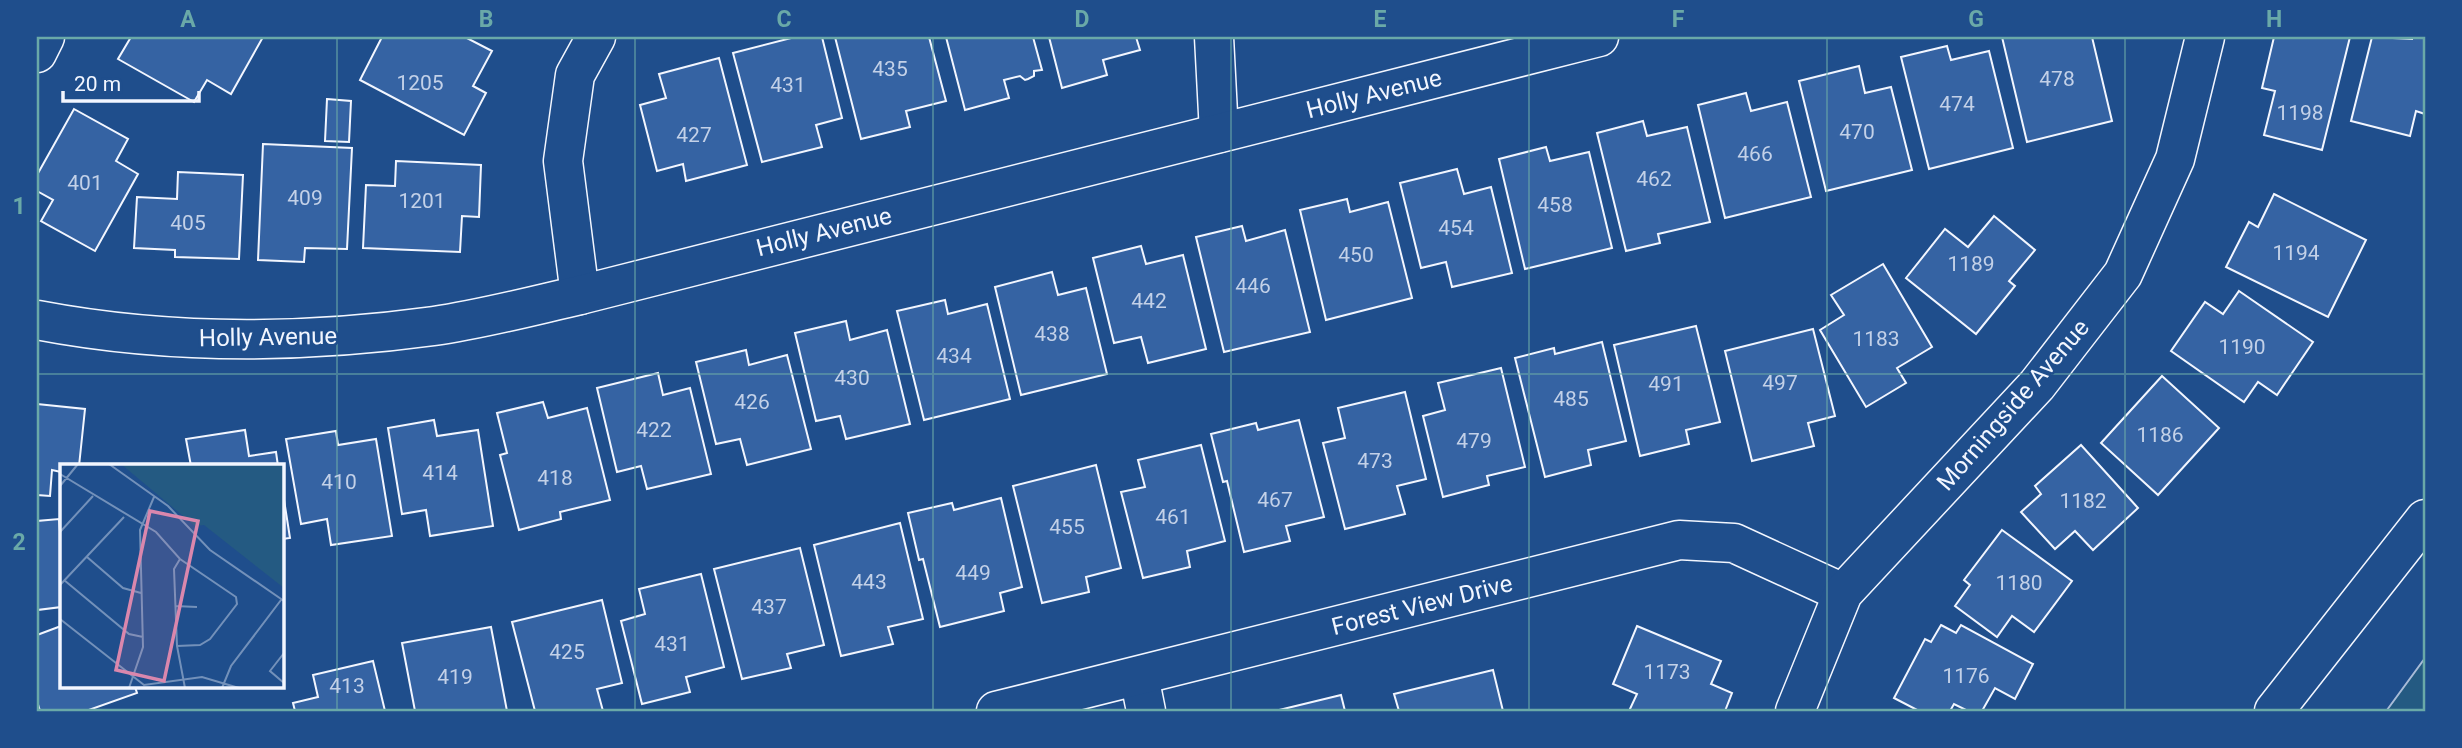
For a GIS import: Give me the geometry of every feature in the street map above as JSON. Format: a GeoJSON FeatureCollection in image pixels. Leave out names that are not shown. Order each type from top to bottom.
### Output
{"type":"FeatureCollection","features":[{"type":"Feature","properties":{"kind":"street"},"geometry":{"type":"LineString","coordinates":[[37,53],[45,37]]}},
{"type":"Feature","properties":{"kind":"street"},"geometry":{"type":"LineString","coordinates":[[580,295],[563,161],[575,75],[596,37]]}},
{"type":"Feature","properties":{"kind":"street"},"geometry":{"type":"LineString","coordinates":[[1214,37],[1219,133]]}},
{"type":"Feature","properties":{"kind":"street","name":"Holly Avenue"},"geometry":{"type":"LineString","coordinates":[[37,320],[165,337],[222,340],[335,337],[471,319],[580,295],[1599,37]]}},
{"type":"Feature","properties":{"kind":"street","name":"Morningside Avenue"},"geometry":{"type":"LineString","coordinates":[[1795,711],[1843,593],[2037,385],[2123,274],[2175,159],[2205,37]]}},
{"type":"Feature","properties":{"kind":"street"},"geometry":{"type":"LineString","coordinates":[[2274,711],[2425,519]]}},
{"type":"Feature","properties":{"kind":"street","name":"Forest View Drive"},"geometry":{"type":"LineString","coordinates":[[996,711],[1142,694],[1679,540],[1734,543],[1843,593]]}},
{"type":"Feature","properties":{"kind":"shaded area"},"geometry":{"type":"Polygon","coordinates":[[[2425,658],[2425,711],[2387,711],[2387,710],[2425,658]]]}},
{"type":"Feature","properties":{"kind":"building"},"geometry":{"type":"Polygon","coordinates":[[[131,37],[263,37],[231,94],[207,80],[194,102],[118,59],[131,37]]]}},
{"type":"Feature","properties":{"kind":"building"},"geometry":{"type":"Polygon","coordinates":[[[382,37],[465,37],[492,51],[473,86],[486,93],[464,135],[360,80],[382,37]]]}},
{"type":"Feature","properties":{"kind":"building"},"geometry":{"type":"Polygon","coordinates":[[[795,37],[822,37],[842,118],[816,125],[822,147],[762,162],[733,53],[795,37]]]}},
{"type":"Feature","properties":{"kind":"building"},"geometry":{"type":"Polygon","coordinates":[[[835,37],[929,37],[946,101],[906,111],[910,127],[861,139],[835,37]]]}},
{"type":"Feature","properties":{"kind":"building"},"geometry":{"type":"Polygon","coordinates":[[[946,37],[1033,37],[1042,70],[1034,71],[1034,76],[1025,80],[1020,76],[1004,80],[1009,98],[965,110],[946,37]]]}},
{"type":"Feature","properties":{"kind":"building"},"geometry":{"type":"Polygon","coordinates":[[[1049,37],[1136,37],[1140,50],[1103,60],[1107,75],[1062,88],[1049,37]]]}},
{"type":"Feature","properties":{"kind":"building"},"geometry":{"type":"Polygon","coordinates":[[[2002,37],[2092,37],[2112,121],[2027,142],[2002,37]]]}},
{"type":"Feature","properties":{"kind":"building"},"geometry":{"type":"Polygon","coordinates":[[[2274,37],[2350,37],[2322,150],[2264,135],[2275,91],[2262,88],[2274,37]]]}},
{"type":"Feature","properties":{"kind":"building"},"geometry":{"type":"Polygon","coordinates":[[[2372,37],[2425,37],[2425,114],[2416,111],[2410,136],[2351,121],[2372,37]]]}},
{"type":"Feature","properties":{"kind":"building"},"geometry":{"type":"Polygon","coordinates":[[[1947,46],[1951,60],[1989,51],[2013,148],[1929,169],[1901,57],[1947,46]]]}},
{"type":"Feature","properties":{"kind":"building"},"geometry":{"type":"Polygon","coordinates":[[[719,58],[747,165],[686,181],[683,164],[657,171],[640,105],[666,98],[659,74],[719,58]]]}},
{"type":"Feature","properties":{"kind":"building"},"geometry":{"type":"Polygon","coordinates":[[[1859,66],[1865,93],[1891,87],[1912,170],[1826,191],[1799,81],[1859,66]]]}},
{"type":"Feature","properties":{"kind":"building"},"geometry":{"type":"Polygon","coordinates":[[[1746,93],[1751,111],[1787,102],[1811,197],[1725,218],[1698,105],[1746,93]]]}},
{"type":"Feature","properties":{"kind":"building"},"geometry":{"type":"Polygon","coordinates":[[[327,99],[351,101],[349,142],[325,141],[327,99]]]}},
{"type":"Feature","properties":{"kind":"building"},"geometry":{"type":"Polygon","coordinates":[[[74,109],[128,139],[116,161],[138,174],[95,251],[41,221],[53,200],[37,191],[37,175],[74,109]]]}},
{"type":"Feature","properties":{"kind":"building"},"geometry":{"type":"Polygon","coordinates":[[[1643,121],[1647,136],[1687,127],[1710,222],[1658,234],[1660,243],[1626,251],[1597,133],[1643,121]]]}},
{"type":"Feature","properties":{"kind":"building"},"geometry":{"type":"Polygon","coordinates":[[[263,144],[352,148],[347,249],[305,248],[304,262],[258,260],[263,144]]]}},
{"type":"Feature","properties":{"kind":"building"},"geometry":{"type":"Polygon","coordinates":[[[1546,147],[1550,161],[1589,152],[1612,248],[1525,269],[1499,159],[1546,147]]]}},
{"type":"Feature","properties":{"kind":"building"},"geometry":{"type":"Polygon","coordinates":[[[396,161],[481,165],[479,217],[462,216],[460,252],[363,248],[366,185],[395,186],[396,161]]]}},
{"type":"Feature","properties":{"kind":"building"},"geometry":{"type":"Polygon","coordinates":[[[1457,169],[1464,194],[1491,187],[1512,273],[1452,287],[1446,262],[1421,268],[1400,183],[1457,169]]]}},
{"type":"Feature","properties":{"kind":"building"},"geometry":{"type":"Polygon","coordinates":[[[178,172],[243,175],[239,259],[175,257],[175,250],[134,248],[137,197],[177,199],[178,172]]]}},
{"type":"Feature","properties":{"kind":"building"},"geometry":{"type":"Polygon","coordinates":[[[2274,194],[2366,240],[2328,317],[2226,267],[2249,222],[2258,227],[2274,194]]]}},
{"type":"Feature","properties":{"kind":"building"},"geometry":{"type":"Polygon","coordinates":[[[1347,199],[1350,212],[1388,202],[1412,298],[1326,320],[1300,210],[1347,199]]]}},
{"type":"Feature","properties":{"kind":"building"},"geometry":{"type":"Polygon","coordinates":[[[1994,216],[2035,250],[2009,281],[2015,286],[1976,334],[1906,278],[1945,229],[1968,247],[1994,216]]]}},
{"type":"Feature","properties":{"kind":"building"},"geometry":{"type":"Polygon","coordinates":[[[1242,226],[1246,241],[1285,230],[1310,332],[1224,352],[1196,237],[1242,226]]]}},
{"type":"Feature","properties":{"kind":"building"},"geometry":{"type":"Polygon","coordinates":[[[1141,246],[1146,264],[1183,255],[1206,349],[1148,363],[1141,337],[1114,343],[1093,258],[1141,246]]]}},
{"type":"Feature","properties":{"kind":"building"},"geometry":{"type":"Polygon","coordinates":[[[1883,264],[1932,347],[1897,368],[1906,383],[1866,407],[1820,330],[1844,315],[1831,295],[1883,264]]]}},
{"type":"Feature","properties":{"kind":"building"},"geometry":{"type":"Polygon","coordinates":[[[1052,272],[1058,295],[1086,288],[1107,374],[1021,395],[995,287],[1052,272]]]}},
{"type":"Feature","properties":{"kind":"building"},"geometry":{"type":"Polygon","coordinates":[[[2239,291],[2313,342],[2277,395],[2258,382],[2244,402],[2171,351],[2205,302],[2223,314],[2239,291]]]}},
{"type":"Feature","properties":{"kind":"building"},"geometry":{"type":"Polygon","coordinates":[[[945,300],[948,314],[987,304],[1010,399],[924,420],[897,311],[945,300]]]}},
{"type":"Feature","properties":{"kind":"building"},"geometry":{"type":"Polygon","coordinates":[[[846,321],[850,340],[887,330],[910,424],[846,439],[840,416],[816,421],[795,333],[846,321]]]}},
{"type":"Feature","properties":{"kind":"building"},"geometry":{"type":"Polygon","coordinates":[[[1696,326],[1720,422],[1686,430],[1689,444],[1640,456],[1614,345],[1696,326]]]}},
{"type":"Feature","properties":{"kind":"building"},"geometry":{"type":"Polygon","coordinates":[[[1813,329],[1835,416],[1808,423],[1814,446],[1752,461],[1725,351],[1813,329]]]}},
{"type":"Feature","properties":{"kind":"building"},"geometry":{"type":"Polygon","coordinates":[[[1602,342],[1626,441],[1588,450],[1591,465],[1545,477],[1515,358],[1554,348],[1555,354],[1602,342]]]}},
{"type":"Feature","properties":{"kind":"building"},"geometry":{"type":"Polygon","coordinates":[[[746,350],[749,365],[787,355],[811,449],[747,465],[740,439],[716,444],[696,362],[746,350]]]}},
{"type":"Feature","properties":{"kind":"building"},"geometry":{"type":"Polygon","coordinates":[[[1501,368],[1525,467],[1487,476],[1489,485],[1443,497],[1423,416],[1445,410],[1438,383],[1501,368]]]}},
{"type":"Feature","properties":{"kind":"building"},"geometry":{"type":"Polygon","coordinates":[[[658,373],[663,395],[690,388],[711,474],[647,489],[641,466],[617,472],[597,388],[658,373]]]}},
{"type":"Feature","properties":{"kind":"building"},"geometry":{"type":"Polygon","coordinates":[[[2162,376],[2219,428],[2158,495],[2101,443],[2162,376]]]}},
{"type":"Feature","properties":{"kind":"building"},"geometry":{"type":"Polygon","coordinates":[[[1405,392],[1426,479],[1397,486],[1405,514],[1345,529],[1323,443],[1345,438],[1338,408],[1405,392]]]}},
{"type":"Feature","properties":{"kind":"building"},"geometry":{"type":"Polygon","coordinates":[[[543,402],[548,418],[587,408],[610,500],[560,512],[561,519],[519,530],[500,455],[507,453],[497,413],[543,402]]]}},
{"type":"Feature","properties":{"kind":"building"},"geometry":{"type":"Polygon","coordinates":[[[37,404],[85,409],[79,464],[60,464],[60,472],[52,470],[50,496],[37,495],[37,404]]]}},
{"type":"Feature","properties":{"kind":"building"},"geometry":{"type":"Polygon","coordinates":[[[434,420],[437,436],[478,430],[493,526],[430,536],[426,510],[402,514],[388,428],[434,420]]]}},
{"type":"Feature","properties":{"kind":"building"},"geometry":{"type":"Polygon","coordinates":[[[1299,420],[1324,517],[1286,526],[1290,541],[1244,552],[1227,481],[1223,482],[1211,434],[1256,423],[1258,430],[1299,420]]]}},
{"type":"Feature","properties":{"kind":"building"},"geometry":{"type":"Polygon","coordinates":[[[245,430],[249,456],[276,452],[278,464],[191,464],[186,439],[245,430]]]}},
{"type":"Feature","properties":{"kind":"building"},"geometry":{"type":"Polygon","coordinates":[[[336,431],[338,445],[376,439],[392,536],[331,545],[327,519],[301,524],[286,439],[336,431]]]}},
{"type":"Feature","properties":{"kind":"building"},"geometry":{"type":"Polygon","coordinates":[[[1201,445],[1225,541],[1187,551],[1190,567],[1143,578],[1121,492],[1145,487],[1138,460],[1201,445]]]}},
{"type":"Feature","properties":{"kind":"building"},"geometry":{"type":"Polygon","coordinates":[[[2081,445],[2138,508],[2093,550],[2075,531],[2055,549],[2021,512],[2041,494],[2035,486],[2081,445]]]}},
{"type":"Feature","properties":{"kind":"building"},"geometry":{"type":"Polygon","coordinates":[[[1096,465],[1121,568],[1086,577],[1089,592],[1042,603],[1013,486],[1096,465]]]}},
{"type":"Feature","properties":{"kind":"building"},"geometry":{"type":"Polygon","coordinates":[[[1001,498],[1022,587],[1000,593],[1004,611],[940,627],[923,559],[919,560],[908,513],[952,503],[954,510],[1001,498]]]}},
{"type":"Feature","properties":{"kind":"building"},"geometry":{"type":"Polygon","coordinates":[[[284,500],[290,538],[284,539],[284,500]]]}},
{"type":"Feature","properties":{"kind":"building"},"geometry":{"type":"Polygon","coordinates":[[[59,519],[60,607],[37,610],[37,521],[59,519]]]}},
{"type":"Feature","properties":{"kind":"building"},"geometry":{"type":"Polygon","coordinates":[[[900,523],[923,619],[888,627],[893,644],[841,656],[814,545],[900,523]]]}},
{"type":"Feature","properties":{"kind":"building"},"geometry":{"type":"Polygon","coordinates":[[[2002,530],[2072,581],[2034,632],[2012,616],[1997,637],[1955,606],[1970,585],[1964,580],[2002,530]]]}},
{"type":"Feature","properties":{"kind":"building"},"geometry":{"type":"Polygon","coordinates":[[[800,548],[824,645],[787,654],[791,668],[742,679],[714,569],[800,548]]]}},
{"type":"Feature","properties":{"kind":"building"},"geometry":{"type":"Polygon","coordinates":[[[701,574],[724,667],[686,677],[690,692],[642,704],[621,621],[645,614],[639,589],[701,574]]]}},
{"type":"Feature","properties":{"kind":"building"},"geometry":{"type":"Polygon","coordinates":[[[602,600],[622,683],[597,689],[603,711],[535,711],[512,622],[602,600]]]}},
{"type":"Feature","properties":{"kind":"building"},"geometry":{"type":"Polygon","coordinates":[[[1941,625],[1956,633],[1961,625],[2033,664],[2015,699],[1995,688],[1982,711],[1968,711],[1954,704],[1950,711],[1919,711],[1894,698],[1925,639],[1931,642],[1941,625]]]}},
{"type":"Feature","properties":{"kind":"building"},"geometry":{"type":"Polygon","coordinates":[[[60,626],[60,688],[135,688],[137,693],[86,711],[40,711],[37,701],[37,635],[60,626]]]}},
{"type":"Feature","properties":{"kind":"building"},"geometry":{"type":"Polygon","coordinates":[[[1637,626],[1721,661],[1711,684],[1732,693],[1725,711],[1629,711],[1637,694],[1613,684],[1637,626]]]}},
{"type":"Feature","properties":{"kind":"building"},"geometry":{"type":"Polygon","coordinates":[[[491,627],[507,711],[415,711],[402,643],[491,627]]]}},
{"type":"Feature","properties":{"kind":"building"},"geometry":{"type":"Polygon","coordinates":[[[373,661],[385,711],[295,711],[293,703],[318,697],[313,675],[373,661]]]}},
{"type":"Feature","properties":{"kind":"building"},"geometry":{"type":"Polygon","coordinates":[[[1493,670],[1503,711],[1399,711],[1394,694],[1493,670]]]}},
{"type":"Feature","properties":{"kind":"building"},"geometry":{"type":"Polygon","coordinates":[[[1341,695],[1345,711],[1275,711],[1341,695]]]}}]}
